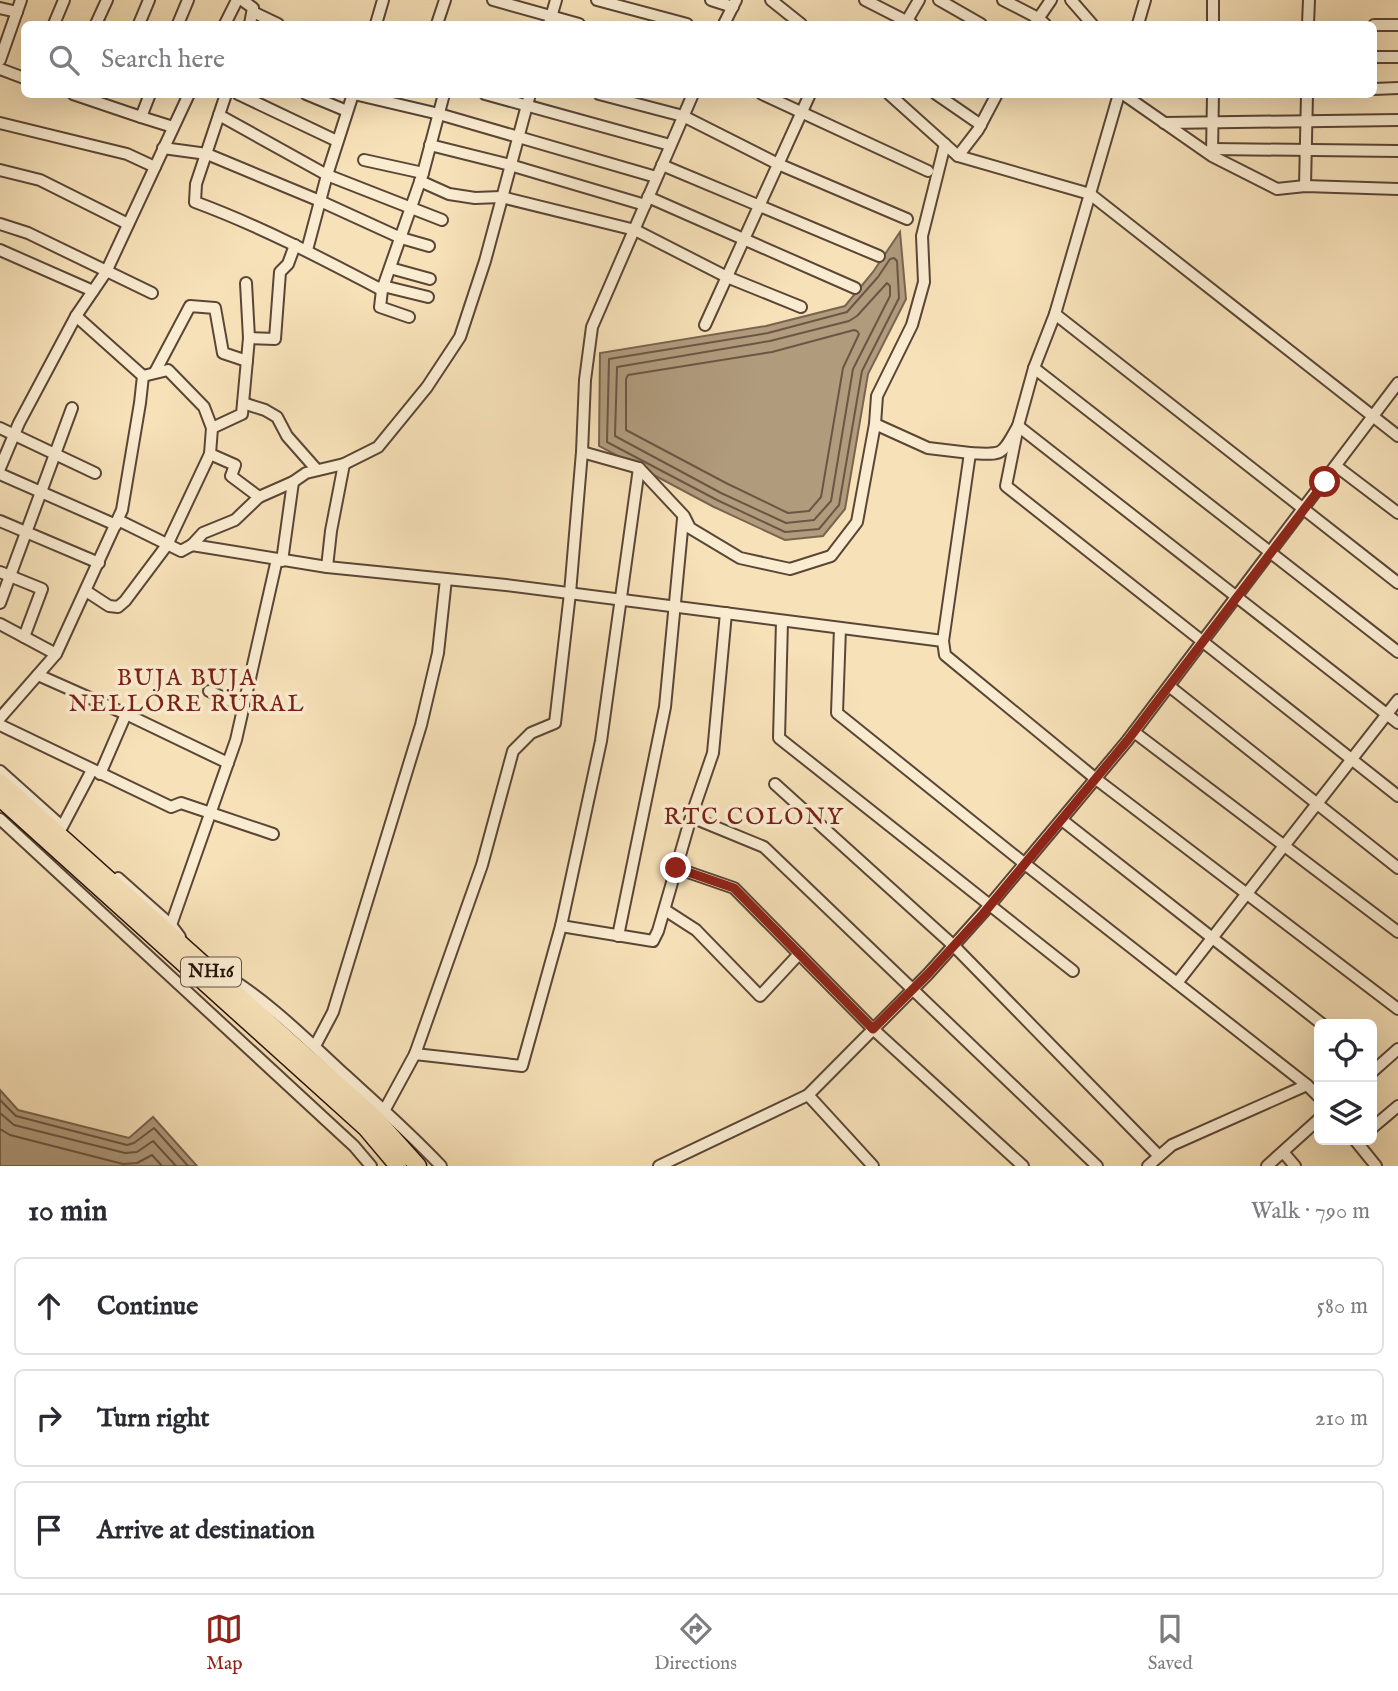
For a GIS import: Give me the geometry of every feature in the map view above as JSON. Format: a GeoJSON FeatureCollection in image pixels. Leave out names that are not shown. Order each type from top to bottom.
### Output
{"type":"FeatureCollection","features":[{"type":"Feature","properties":{"kind":"highway","name":"NH16"},"geometry":{"type":"LineString","coordinates":[[0,782],[376,1119],[418,1166]]}},
{"type":"Feature","properties":{"kind":"highway","name":"NH16"},"geometry":{"type":"LineString","coordinates":[[0,798],[366,1128],[398,1166]]}},
{"type":"Feature","properties":{"kind":"street"},"geometry":{"type":"LineString","coordinates":[[0,60],[3,41],[21,0]]}},
{"type":"Feature","properties":{"kind":"street"},"geometry":{"type":"LineString","coordinates":[[55,21],[64,0]]}},
{"type":"Feature","properties":{"kind":"street"},"geometry":{"type":"LineString","coordinates":[[97,21],[107,0]]}},
{"type":"Feature","properties":{"kind":"street"},"geometry":{"type":"LineString","coordinates":[[140,21],[149,0]]}},
{"type":"Feature","properties":{"kind":"street"},"geometry":{"type":"LineString","coordinates":[[179,21],[188,0]]}},
{"type":"Feature","properties":{"kind":"street"},"geometry":{"type":"LineString","coordinates":[[227,21],[239,0],[251,5],[253,12],[251,21]]}},
{"type":"Feature","properties":{"kind":"street"},"geometry":{"type":"LineString","coordinates":[[377,21],[383,0]]}},
{"type":"Feature","properties":{"kind":"street"},"geometry":{"type":"LineString","coordinates":[[438,21],[445,0]]}},
{"type":"Feature","properties":{"kind":"street"},"geometry":{"type":"LineString","coordinates":[[493,0],[551,20],[556,0]]}},
{"type":"Feature","properties":{"kind":"street"},"geometry":{"type":"LineString","coordinates":[[597,0],[676,21]]}},
{"type":"Feature","properties":{"kind":"street"},"geometry":{"type":"LineString","coordinates":[[711,0],[735,3],[726,21]]}},
{"type":"Feature","properties":{"kind":"street"},"geometry":{"type":"LineString","coordinates":[[771,0],[797,21]]}},
{"type":"Feature","properties":{"kind":"street"},"geometry":{"type":"LineString","coordinates":[[865,0],[904,21]]}},
{"type":"Feature","properties":{"kind":"street"},"geometry":{"type":"LineString","coordinates":[[909,21],[919,0]]}},
{"type":"Feature","properties":{"kind":"street"},"geometry":{"type":"LineString","coordinates":[[939,0],[976,21]]}},
{"type":"Feature","properties":{"kind":"street"},"geometry":{"type":"LineString","coordinates":[[1003,0],[1037,21]]}},
{"type":"Feature","properties":{"kind":"street"},"geometry":{"type":"LineString","coordinates":[[1071,0],[1089,21]]}},
{"type":"Feature","properties":{"kind":"street"},"geometry":{"type":"LineString","coordinates":[[1213,0],[1213,21]]}},
{"type":"Feature","properties":{"kind":"street"},"geometry":{"type":"LineString","coordinates":[[1308,21],[1309,0]]}},
{"type":"Feature","properties":{"kind":"street"},"geometry":{"type":"LineString","coordinates":[[1039,21],[1047,1]]}},
{"type":"Feature","properties":{"kind":"street"},"geometry":{"type":"LineString","coordinates":[[1138,21],[1141,2]]}},
{"type":"Feature","properties":{"kind":"street"},"geometry":{"type":"LineString","coordinates":[[0,8],[16,12]]}},
{"type":"Feature","properties":{"kind":"street"},"geometry":{"type":"LineString","coordinates":[[253,12],[272,21]]}},
{"type":"Feature","properties":{"kind":"street"},"geometry":{"type":"LineString","coordinates":[[1377,25],[1398,25]]}},
{"type":"Feature","properties":{"kind":"street"},"geometry":{"type":"LineString","coordinates":[[1377,57],[1398,57]]}},
{"type":"Feature","properties":{"kind":"street"},"geometry":{"type":"LineString","coordinates":[[0,69],[21,77]]}},
{"type":"Feature","properties":{"kind":"street"},"geometry":{"type":"LineString","coordinates":[[1377,89],[1398,88]]}},
{"type":"Feature","properties":{"kind":"street"},"geometry":{"type":"LineString","coordinates":[[141,117],[148,98]]}},
{"type":"Feature","properties":{"kind":"street"},"geometry":{"type":"LineString","coordinates":[[0,468],[15,433],[76,316],[106,272],[187,98]]}},
{"type":"Feature","properties":{"kind":"street"},"geometry":{"type":"LineString","coordinates":[[225,98],[196,184],[195,202],[229,214],[383,288],[428,297]]}},
{"type":"Feature","properties":{"kind":"street"},"geometry":{"type":"LineString","coordinates":[[247,98],[337,141]]}},
{"type":"Feature","properties":{"kind":"street"},"geometry":{"type":"LineString","coordinates":[[316,98],[347,111]]}},
{"type":"Feature","properties":{"kind":"street"},"geometry":{"type":"LineString","coordinates":[[307,250],[352,98]]}},
{"type":"Feature","properties":{"kind":"street"},"geometry":{"type":"LineString","coordinates":[[370,98],[439,114],[656,177]]}},
{"type":"Feature","properties":{"kind":"street"},"geometry":{"type":"LineString","coordinates":[[409,317],[380,307],[383,288],[422,177],[443,98]]}},
{"type":"Feature","properties":{"kind":"street"},"geometry":{"type":"LineString","coordinates":[[498,98],[670,145]]}},
{"type":"Feature","properties":{"kind":"street"},"geometry":{"type":"LineString","coordinates":[[0,474],[181,551],[192,545],[203,533],[235,520],[259,497],[293,482],[306,472],[344,464],[378,447],[428,387],[460,337],[485,261],[529,98]]}},
{"type":"Feature","properties":{"kind":"street"},"geometry":{"type":"LineString","coordinates":[[614,98],[683,117],[779,164],[907,219]]}},
{"type":"Feature","properties":{"kind":"street"},"geometry":{"type":"LineString","coordinates":[[384,1111],[415,1054],[482,865],[513,751],[531,733],[555,723],[570,593],[585,380],[592,327],[691,98]]}},
{"type":"Feature","properties":{"kind":"street"},"geometry":{"type":"LineString","coordinates":[[770,98],[928,171]]}},
{"type":"Feature","properties":{"kind":"street"},"geometry":{"type":"LineString","coordinates":[[705,326],[808,98]]}},
{"type":"Feature","properties":{"kind":"street"},"geometry":{"type":"LineString","coordinates":[[893,98],[958,156],[1090,194],[1398,436]]}},
{"type":"Feature","properties":{"kind":"street"},"geometry":{"type":"LineString","coordinates":[[942,98],[981,125]]}},
{"type":"Feature","properties":{"kind":"street"},"geometry":{"type":"LineString","coordinates":[[958,156],[981,125],[995,98]]}},
{"type":"Feature","properties":{"kind":"street"},"geometry":{"type":"LineString","coordinates":[[1120,98],[1055,314],[1034,368],[1018,426],[1006,486],[1398,796]]}},
{"type":"Feature","properties":{"kind":"street"},"geometry":{"type":"LineString","coordinates":[[1127,98],[1212,153],[1277,189],[1305,186],[1398,189]]}},
{"type":"Feature","properties":{"kind":"street"},"geometry":{"type":"LineString","coordinates":[[1212,153],[1213,98]]}},
{"type":"Feature","properties":{"kind":"street"},"geometry":{"type":"LineString","coordinates":[[1305,186],[1307,98]]}},
{"type":"Feature","properties":{"kind":"street"},"geometry":{"type":"LineString","coordinates":[[108,100],[141,117],[173,127]]}},
{"type":"Feature","properties":{"kind":"street"},"geometry":{"type":"LineString","coordinates":[[219,115],[327,175],[442,220]]}},
{"type":"Feature","properties":{"kind":"street"},"geometry":{"type":"LineString","coordinates":[[1164,123],[1398,120]]}},
{"type":"Feature","properties":{"kind":"street"},"geometry":{"type":"LineString","coordinates":[[0,123],[127,154],[155,167]]}},
{"type":"Feature","properties":{"kind":"street"},"geometry":{"type":"LineString","coordinates":[[582,452],[639,468],[684,516],[690,528],[740,558],[790,569],[831,556],[857,522],[875,424],[877,396],[912,325],[924,282],[922,236],[945,144]]}},
{"type":"Feature","properties":{"kind":"street"},"geometry":{"type":"LineString","coordinates":[[430,145],[646,201],[855,288]]}},
{"type":"Feature","properties":{"kind":"street"},"geometry":{"type":"LineString","coordinates":[[163,148],[207,154],[401,238],[429,247]]}},
{"type":"Feature","properties":{"kind":"street"},"geometry":{"type":"LineString","coordinates":[[1212,153],[1398,151]]}},
{"type":"Feature","properties":{"kind":"street"},"geometry":{"type":"LineString","coordinates":[[364,160],[422,177],[449,194],[475,198],[501,197],[635,230],[727,277],[801,307]]}},
{"type":"Feature","properties":{"kind":"street"},"geometry":{"type":"LineString","coordinates":[[662,165],[879,256]]}},
{"type":"Feature","properties":{"kind":"street"},"geometry":{"type":"LineString","coordinates":[[0,170],[40,180],[128,224]]}},
{"type":"Feature","properties":{"kind":"street"},"geometry":{"type":"LineString","coordinates":[[0,224],[28,233],[152,293]]}},
{"type":"Feature","properties":{"kind":"street"},"geometry":{"type":"LineString","coordinates":[[249,338],[275,338],[280,272],[288,264],[295,245]]}},
{"type":"Feature","properties":{"kind":"street"},"geometry":{"type":"LineString","coordinates":[[0,250],[93,290]]}},
{"type":"Feature","properties":{"kind":"street"},"geometry":{"type":"LineString","coordinates":[[390,268],[430,279]]}},
{"type":"Feature","properties":{"kind":"street"},"geometry":{"type":"LineString","coordinates":[[212,428],[242,414],[249,338],[246,283]]}},
{"type":"Feature","properties":{"kind":"street"},"geometry":{"type":"LineString","coordinates":[[155,372],[190,306],[215,308],[223,353],[247,361]]}},
{"type":"Feature","properties":{"kind":"street"},"geometry":{"type":"LineString","coordinates":[[1055,314],[1398,583]]}},
{"type":"Feature","properties":{"kind":"street"},"geometry":{"type":"LineString","coordinates":[[76,316],[143,376]]}},
{"type":"Feature","properties":{"kind":"street"},"geometry":{"type":"LineString","coordinates":[[1034,368],[1398,652]]}},
{"type":"Feature","properties":{"kind":"street"},"geometry":{"type":"LineString","coordinates":[[86,590],[109,606],[118,607],[125,601],[167,545],[210,454],[212,428],[204,407],[168,370],[143,376]]}},
{"type":"Feature","properties":{"kind":"street"},"geometry":{"type":"LineString","coordinates":[[0,718],[55,654],[117,523],[122,510],[141,403],[143,376]]}},
{"type":"Feature","properties":{"kind":"street"},"geometry":{"type":"LineString","coordinates":[[659,1166],[808,1095],[954,946],[1135,732],[1398,383]]}},
{"type":"Feature","properties":{"kind":"street"},"geometry":{"type":"LineString","coordinates":[[243,403],[265,410],[276,417],[287,436],[317,470]]}},
{"type":"Feature","properties":{"kind":"street"},"geometry":{"type":"LineString","coordinates":[[0,603],[5,574],[26,532],[72,408]]}},
{"type":"Feature","properties":{"kind":"street"},"geometry":{"type":"LineString","coordinates":[[875,424],[929,448],[996,455],[1005,449],[1018,426]]}},
{"type":"Feature","properties":{"kind":"street"},"geometry":{"type":"LineString","coordinates":[[1018,426],[1398,723]]}},
{"type":"Feature","properties":{"kind":"street"},"geometry":{"type":"LineString","coordinates":[[0,428],[95,473]]}},
{"type":"Feature","properties":{"kind":"street"},"geometry":{"type":"LineString","coordinates":[[970,453],[943,641],[946,655],[1096,779],[1398,1009]]}},
{"type":"Feature","properties":{"kind":"street"},"geometry":{"type":"LineString","coordinates":[[210,454],[235,465],[231,476],[259,497]]}},
{"type":"Feature","properties":{"kind":"street"},"geometry":{"type":"LineString","coordinates":[[327,567],[344,464]]}},
{"type":"Feature","properties":{"kind":"street"},"geometry":{"type":"LineString","coordinates":[[1336,466],[1398,513]]}},
{"type":"Feature","properties":{"kind":"street"},"geometry":{"type":"LineString","coordinates":[[415,1054],[522,1066],[561,926],[601,741],[639,468]]}},
{"type":"Feature","properties":{"kind":"street"},"geometry":{"type":"LineString","coordinates":[[171,925],[236,740],[279,560],[293,482]]}},
{"type":"Feature","properties":{"kind":"street"},"geometry":{"type":"LineString","coordinates":[[618,936],[665,708],[684,516]]}},
{"type":"Feature","properties":{"kind":"street"},"geometry":{"type":"LineString","coordinates":[[0,521],[99,563]]}},
{"type":"Feature","properties":{"kind":"street"},"geometry":{"type":"LineString","coordinates":[[192,545],[327,567],[621,598],[943,641]]}},
{"type":"Feature","properties":{"kind":"street"},"geometry":{"type":"LineString","coordinates":[[5,574],[42,589],[24,637]]}},
{"type":"Feature","properties":{"kind":"street"},"geometry":{"type":"LineString","coordinates":[[315,1046],[333,1012],[421,725],[438,653],[446,579]]}},
{"type":"Feature","properties":{"kind":"street"},"geometry":{"type":"LineString","coordinates":[[561,926],[653,941],[713,753],[726,613]]}},
{"type":"Feature","properties":{"kind":"street"},"geometry":{"type":"LineString","coordinates":[[782,621],[779,738],[1073,971]]}},
{"type":"Feature","properties":{"kind":"street"},"geometry":{"type":"LineString","coordinates":[[0,624],[55,654]]}},
{"type":"Feature","properties":{"kind":"street"},"geometry":{"type":"LineString","coordinates":[[840,628],[837,713],[1314,1092]]}},
{"type":"Feature","properties":{"kind":"street"},"geometry":{"type":"LineString","coordinates":[[38,675],[228,763]]}},
{"type":"Feature","properties":{"kind":"street"},"geometry":{"type":"LineString","coordinates":[[1169,686],[1398,868]]}},
{"type":"Feature","properties":{"kind":"street"},"geometry":{"type":"LineString","coordinates":[[209,691],[244,707]]}},
{"type":"Feature","properties":{"kind":"street"},"geometry":{"type":"LineString","coordinates":[[1177,983],[1398,700]]}},
{"type":"Feature","properties":{"kind":"street"},"geometry":{"type":"LineString","coordinates":[[62,827],[96,772],[126,714]]}},
{"type":"Feature","properties":{"kind":"street"},"geometry":{"type":"LineString","coordinates":[[0,725],[171,807],[181,803],[272,834]]}},
{"type":"Feature","properties":{"kind":"street"},"geometry":{"type":"LineString","coordinates":[[1135,732],[1398,932]]}},
{"type":"Feature","properties":{"kind":"street"},"geometry":{"type":"LineString","coordinates":[[0,771],[171,925],[194,957],[238,983],[315,1046],[441,1166]]}},
{"type":"Feature","properties":{"kind":"street"},"geometry":{"type":"LineString","coordinates":[[775,784],[954,946],[1159,1156]]}},
{"type":"Feature","properties":{"kind":"street"},"geometry":{"type":"LineString","coordinates":[[691,817],[764,847],[1097,1166]]}},
{"type":"Feature","properties":{"kind":"street"},"geometry":{"type":"LineString","coordinates":[[0,819],[344,1137],[371,1166]]}},
{"type":"Feature","properties":{"kind":"street"},"geometry":{"type":"LineString","coordinates":[[1062,820],[1316,1019]]}},
{"type":"Feature","properties":{"kind":"street"},"geometry":{"type":"LineString","coordinates":[[676,868],[734,888],[873,1029],[1023,1166]]}},
{"type":"Feature","properties":{"kind":"street"},"geometry":{"type":"LineString","coordinates":[[665,910],[696,930],[760,996],[799,954]]}},
{"type":"Feature","properties":{"kind":"street"},"geometry":{"type":"LineString","coordinates":[[1377,1066],[1398,1049]]}},
{"type":"Feature","properties":{"kind":"street"},"geometry":{"type":"LineString","coordinates":[[1148,1166],[1172,1145],[1307,1085]]}},
{"type":"Feature","properties":{"kind":"street"},"geometry":{"type":"LineString","coordinates":[[808,1095],[873,1166]]}},
{"type":"Feature","properties":{"kind":"street"},"geometry":{"type":"LineString","coordinates":[[1377,1124],[1398,1106]]}},
{"type":"Feature","properties":{"kind":"street"},"geometry":{"type":"LineString","coordinates":[[1267,1166],[1314,1124]]}},
{"type":"Feature","properties":{"kind":"street"},"geometry":{"type":"LineString","coordinates":[[1360,1145],[1376,1166]]}},
{"type":"Feature","properties":{"kind":"street"},"geometry":{"type":"LineString","coordinates":[[1283,1152],[1295,1166]]}},
{"type":"Feature","properties":{"kind":"water"},"geometry":{"type":"Polygon","coordinates":[[[900,232],[906,299],[868,374],[845,509],[823,536],[785,540],[714,507],[599,446],[600,353],[766,326],[845,306],[873,272],[900,232]]]}},
{"type":"Feature","properties":{"kind":"water"},"geometry":{"type":"Polygon","coordinates":[[[0,1090],[18,1110],[129,1138],[153,1117],[197,1166],[0,1166],[0,1090]]]}},
{"type":"Feature","properties":{"kind":"district","name":"BUJA BUJA NELLORE RURAL"},"geometry":{"type":"Point","coordinates":[187,691]}},
{"type":"Feature","properties":{"kind":"district","name":"RTC COLONY"},"geometry":{"type":"Point","coordinates":[754,817]}},
{"type":"Feature","properties":{"kind":"route"},"geometry":{"type":"LineString","coordinates":[[676,868],[734,888],[873,1029],[983,914],[1043,843],[1127,741],[1325,482]]}}]}
